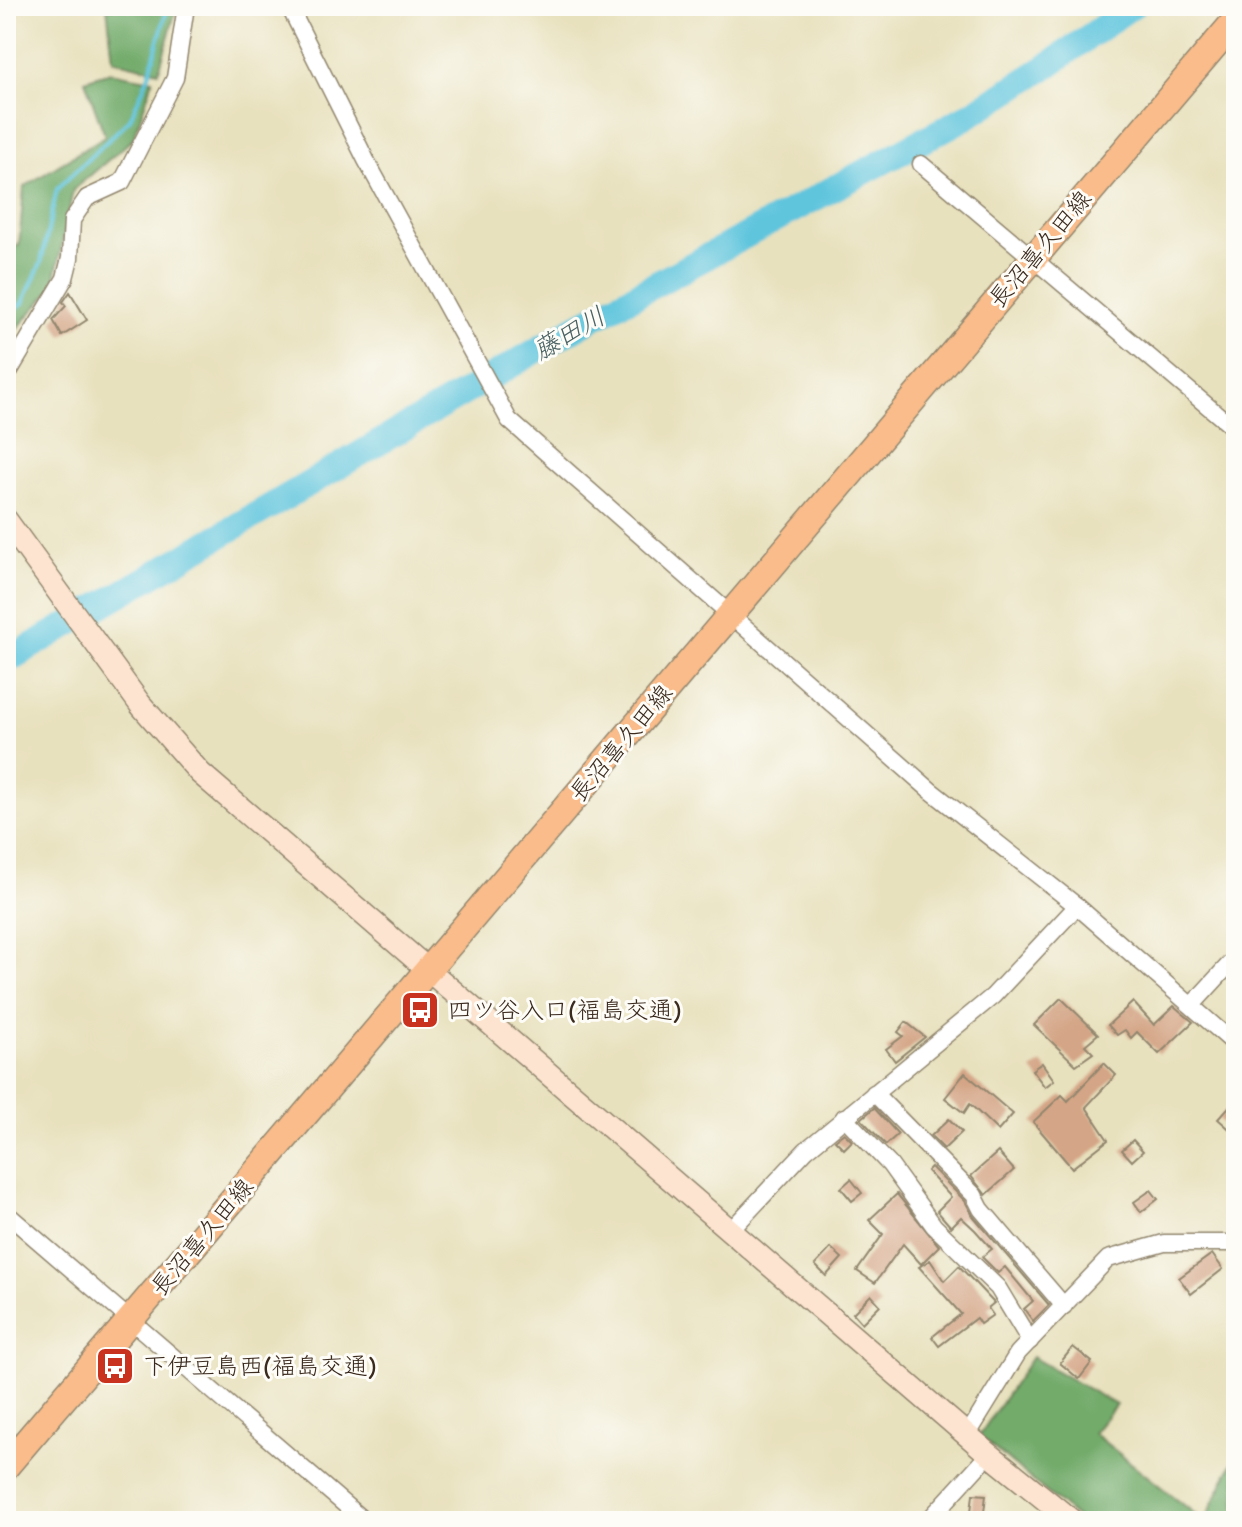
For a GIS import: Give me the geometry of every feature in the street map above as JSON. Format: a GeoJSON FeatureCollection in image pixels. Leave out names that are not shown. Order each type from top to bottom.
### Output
{"type":"FeatureCollection","features":[{"type":"Feature","properties":{"kind":"main road","name":"長沼喜久田線"},"geometry":{"type":"LineString","coordinates":[[6,1466],[1236,20]]}},
{"type":"Feature","properties":{"kind":"street"},"geometry":{"type":"LineString","coordinates":[[6,377],[65,278],[70,258],[72,220],[87,198],[122,182],[175,78],[186,6]]}},
{"type":"Feature","properties":{"kind":"street"},"geometry":{"type":"LineString","coordinates":[[289,6],[366,160],[509,420],[930,790],[1077,906],[1236,1045]]}},
{"type":"Feature","properties":{"kind":"street"},"geometry":{"type":"LineString","coordinates":[[921,164],[1236,430]]}},
{"type":"Feature","properties":{"kind":"street"},"geometry":{"type":"LineString","coordinates":[[6,520],[109,661],[200,773],[989,1454],[1072,1521]]}},
{"type":"Feature","properties":{"kind":"street"},"geometry":{"type":"LineString","coordinates":[[731,1230],[806,1150],[993,996],[1077,906]]}},
{"type":"Feature","properties":{"kind":"street"},"geometry":{"type":"LineString","coordinates":[[1192,1005],[1236,957]]}},
{"type":"Feature","properties":{"kind":"street"},"geometry":{"type":"LineString","coordinates":[[874,1093],[974,1195],[981,1209],[1064,1306]]}},
{"type":"Feature","properties":{"kind":"street"},"geometry":{"type":"LineString","coordinates":[[844,1117],[890,1165],[934,1226],[998,1288],[1030,1341]]}},
{"type":"Feature","properties":{"kind":"street"},"geometry":{"type":"LineString","coordinates":[[6,1213],[364,1521]]}},
{"type":"Feature","properties":{"kind":"street"},"geometry":{"type":"LineString","coordinates":[[968,1434],[1018,1353],[1108,1259],[1164,1243],[1236,1243]]}},
{"type":"Feature","properties":{"kind":"street"},"geometry":{"type":"LineString","coordinates":[[928,1521],[989,1454]]}},
{"type":"Feature","properties":{"kind":"green space"},"geometry":{"type":"Polygon","coordinates":[[[107,6],[177,6],[159,71],[113,60],[107,6]]]}},
{"type":"Feature","properties":{"kind":"green space"},"geometry":{"type":"Polygon","coordinates":[[[110,72],[153,80],[133,139],[73,190],[53,288],[6,341],[6,246],[19,246],[24,187],[105,136],[85,80],[110,72]]]}},
{"type":"Feature","properties":{"kind":"green space"},"geometry":{"type":"Polygon","coordinates":[[[1032,1357],[1116,1405],[1093,1433],[1204,1521],[1081,1521],[979,1436],[1032,1357]]]}},
{"type":"Feature","properties":{"kind":"green space"},"geometry":{"type":"Polygon","coordinates":[[[1236,1455],[1236,1521],[1205,1521],[1236,1455]]]}},
{"type":"Feature","properties":{"kind":"building"},"geometry":{"type":"Polygon","coordinates":[[[70,292],[87,320],[62,336],[53,320],[66,306],[63,302],[70,292]]]}},
{"type":"Feature","properties":{"kind":"building"},"geometry":{"type":"Polygon","coordinates":[[[1061,998],[1098,1034],[1085,1045],[1093,1053],[1076,1065],[1034,1025],[1061,998]]]}},
{"type":"Feature","properties":{"kind":"building"},"geometry":{"type":"Polygon","coordinates":[[[1133,1002],[1154,1025],[1174,1006],[1193,1022],[1159,1054],[1137,1032],[1131,1038],[1125,1030],[1117,1035],[1108,1025],[1133,1002]]]}},
{"type":"Feature","properties":{"kind":"building"},"geometry":{"type":"Polygon","coordinates":[[[906,1022],[925,1037],[895,1061],[886,1049],[903,1036],[898,1032],[906,1022]]]}},
{"type":"Feature","properties":{"kind":"building"},"geometry":{"type":"Polygon","coordinates":[[[1042,1063],[1054,1080],[1045,1087],[1032,1070],[1042,1063]]]}},
{"type":"Feature","properties":{"kind":"building"},"geometry":{"type":"Polygon","coordinates":[[[1104,1063],[1116,1075],[1086,1107],[1108,1140],[1072,1168],[1033,1122],[1062,1095],[1068,1101],[1104,1063]]]}},
{"type":"Feature","properties":{"kind":"building"},"geometry":{"type":"Polygon","coordinates":[[[965,1073],[1013,1114],[998,1131],[970,1104],[964,1113],[945,1098],[965,1073]]]}},
{"type":"Feature","properties":{"kind":"building"},"geometry":{"type":"Polygon","coordinates":[[[1236,1099],[1236,1135],[1218,1119],[1236,1099]]]}},
{"type":"Feature","properties":{"kind":"building"},"geometry":{"type":"Polygon","coordinates":[[[874,1108],[898,1134],[886,1145],[861,1119],[874,1108]]]}},
{"type":"Feature","properties":{"kind":"building"},"geometry":{"type":"Polygon","coordinates":[[[949,1119],[962,1132],[944,1149],[931,1136],[949,1119]]]}},
{"type":"Feature","properties":{"kind":"building"},"geometry":{"type":"Polygon","coordinates":[[[844,1133],[852,1141],[844,1149],[835,1140],[844,1133]]]}},
{"type":"Feature","properties":{"kind":"building"},"geometry":{"type":"Polygon","coordinates":[[[1133,1140],[1143,1151],[1132,1161],[1122,1150],[1133,1140]]]}},
{"type":"Feature","properties":{"kind":"building"},"geometry":{"type":"Polygon","coordinates":[[[998,1152],[1014,1170],[986,1195],[971,1176],[998,1152]]]}},
{"type":"Feature","properties":{"kind":"building"},"geometry":{"type":"Polygon","coordinates":[[[931,1167],[965,1201],[973,1216],[1049,1305],[1033,1321],[1024,1309],[1033,1301],[1005,1267],[998,1273],[982,1257],[992,1249],[961,1217],[951,1227],[937,1211],[951,1197],[927,1171],[931,1167]]]}},
{"type":"Feature","properties":{"kind":"building"},"geometry":{"type":"Polygon","coordinates":[[[851,1179],[862,1193],[852,1201],[841,1188],[851,1179]]]}},
{"type":"Feature","properties":{"kind":"building"},"geometry":{"type":"Polygon","coordinates":[[[1151,1190],[1158,1199],[1141,1212],[1134,1202],[1151,1190]]]}},
{"type":"Feature","properties":{"kind":"building"},"geometry":{"type":"Polygon","coordinates":[[[897,1194],[939,1246],[921,1264],[903,1244],[875,1283],[857,1271],[883,1234],[869,1220],[897,1194]]]}},
{"type":"Feature","properties":{"kind":"building"},"geometry":{"type":"Polygon","coordinates":[[[831,1248],[842,1258],[826,1276],[815,1265],[831,1248]]]}},
{"type":"Feature","properties":{"kind":"building"},"geometry":{"type":"Polygon","coordinates":[[[1212,1254],[1223,1269],[1191,1294],[1179,1278],[1212,1254]]]}},
{"type":"Feature","properties":{"kind":"building"},"geometry":{"type":"Polygon","coordinates":[[[930,1260],[944,1281],[959,1266],[994,1303],[988,1308],[993,1315],[980,1324],[976,1318],[939,1346],[932,1337],[961,1314],[919,1267],[930,1260]]]}},
{"type":"Feature","properties":{"kind":"building"},"geometry":{"type":"Polygon","coordinates":[[[871,1295],[880,1305],[862,1323],[853,1313],[871,1295]]]}},
{"type":"Feature","properties":{"kind":"building"},"geometry":{"type":"Polygon","coordinates":[[[1073,1347],[1092,1362],[1079,1379],[1060,1363],[1073,1347]]]}},
{"type":"Feature","properties":{"kind":"building"},"geometry":{"type":"Polygon","coordinates":[[[973,1494],[986,1495],[983,1521],[970,1521],[973,1494]]]}},
{"type":"Feature","properties":{"kind":"waterway"},"geometry":{"type":"LineString","coordinates":[[6,315],[23,303],[41,263],[57,189],[130,119],[149,75],[168,6]]}},
{"type":"Feature","properties":{"kind":"waterway","name":"藤田川"},"geometry":{"type":"LineString","coordinates":[[6,661],[580,325],[966,117],[1046,67],[1132,6]]}},
{"type":"Feature","properties":{"kind":"place","name":"四ツ谷入口(福島交通)"},"geometry":{"type":"Point","coordinates":[420,1010]}},
{"type":"Feature","properties":{"kind":"place","name":"下伊豆島西(福島交通)"},"geometry":{"type":"Point","coordinates":[115,1366]}}]}
